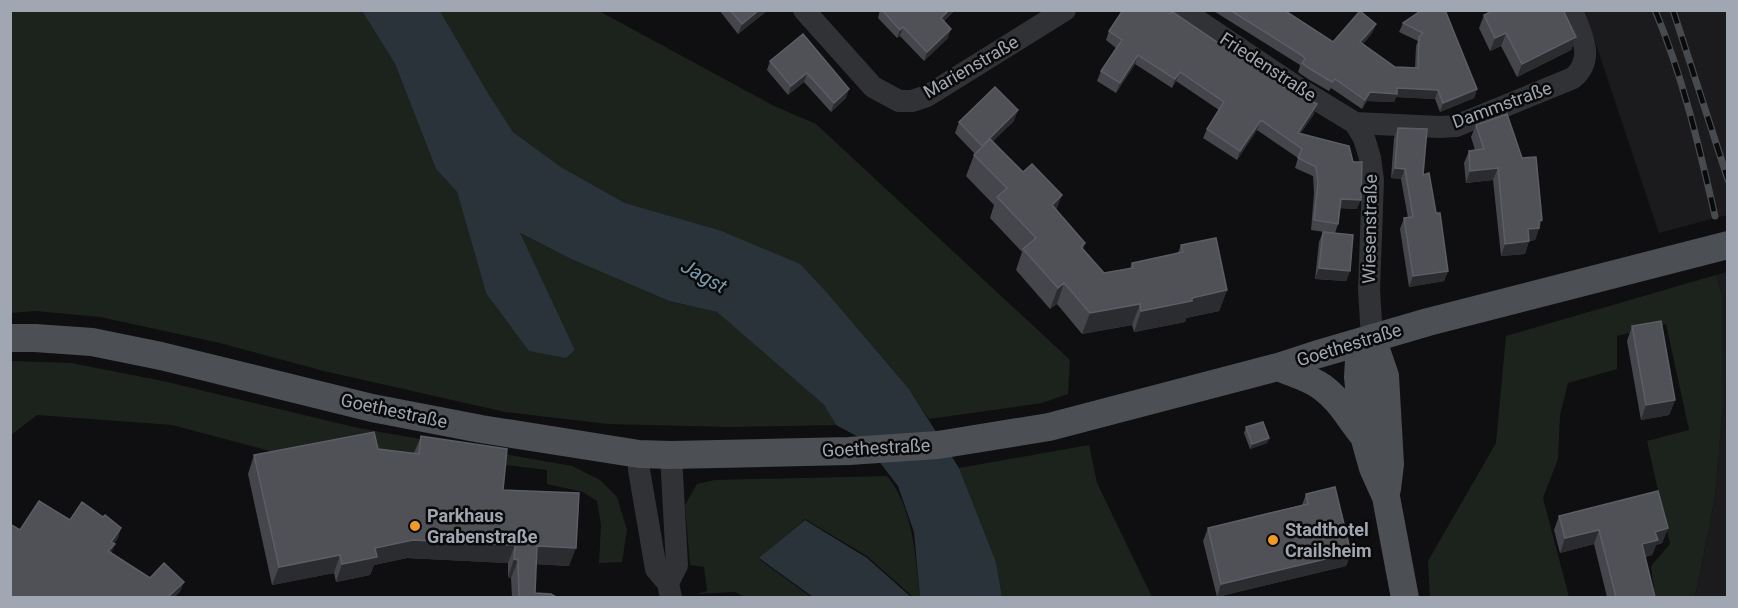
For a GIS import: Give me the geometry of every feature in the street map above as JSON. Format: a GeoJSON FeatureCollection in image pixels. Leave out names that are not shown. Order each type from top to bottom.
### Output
{"type":"FeatureCollection","features":[{"type":"Feature","properties":{"kind":"main road","name":"Goethestraße"},"geometry":{"type":"LineString","coordinates":[[10,338],[92,342],[161,356],[372,408],[481,429],[639,454],[849,451],[938,445],[1049,427],[1278,367],[1428,322],[1728,245]]}},
{"type":"Feature","properties":{"kind":"main road"},"geometry":{"type":"LineString","coordinates":[[1372,338],[1359,360],[1358,377],[1364,436],[1373,468],[1386,497],[1405,597]]}},
{"type":"Feature","properties":{"kind":"main road"},"geometry":{"type":"LineString","coordinates":[[1372,338],[1385,376],[1390,464],[1386,497]]}},
{"type":"Feature","properties":{"kind":"main road"},"geometry":{"type":"LineString","coordinates":[[1278,367],[1320,385],[1346,410],[1364,436]]}},
{"type":"Feature","properties":{"kind":"street","name":"Marienstraße"},"geometry":{"type":"LineString","coordinates":[[804,10],[873,87],[899,101],[912,101],[927,96],[1065,10]]}},
{"type":"Feature","properties":{"kind":"street","name":"Friedenstraße"},"geometry":{"type":"LineString","coordinates":[[1182,10],[1301,90],[1355,123]]}},
{"type":"Feature","properties":{"kind":"street","name":"Dammstraße"},"geometry":{"type":"LineString","coordinates":[[1355,123],[1456,126],[1573,78],[1581,72],[1585,59],[1585,46],[1572,10]]}},
{"type":"Feature","properties":{"kind":"street","name":"Wiesenstraße"},"geometry":{"type":"LineString","coordinates":[[1355,123],[1364,138],[1370,158],[1372,180],[1368,290],[1372,338]]}},
{"type":"Feature","properties":{"kind":"street"},"geometry":{"type":"LineString","coordinates":[[639,454],[639,470],[656,569],[669,590]]}},
{"type":"Feature","properties":{"kind":"street"},"geometry":{"type":"LineString","coordinates":[[669,590],[677,566],[671,455]]}},
{"type":"Feature","properties":{"kind":"shaded area"},"geometry":{"type":"Polygon","coordinates":[[[10,11],[362,11],[395,64],[436,169],[457,192],[486,293],[575,350],[519,233],[571,259],[669,301],[717,312],[824,405],[836,425],[731,427],[608,424],[505,412],[324,371],[220,343],[100,317],[36,311],[11,313],[10,11]]]}},
{"type":"Feature","properties":{"kind":"shaded area"},"geometry":{"type":"Polygon","coordinates":[[[440,11],[599,11],[774,106],[816,124],[1070,360],[1068,394],[1042,403],[929,419],[909,389],[830,296],[719,230],[625,203],[561,167],[513,132],[440,11]]]}},
{"type":"Feature","properties":{"kind":"shaded area"},"geometry":{"type":"Polygon","coordinates":[[[1585,11],[1727,11],[1727,215],[1659,233],[1585,11]]]}},
{"type":"Feature","properties":{"kind":"shaded area"},"geometry":{"type":"Polygon","coordinates":[[[1727,272],[1727,597],[1695,598],[1715,497],[1723,402],[1722,296],[1716,275],[1727,272]]]}},
{"type":"Feature","properties":{"kind":"shaded area"},"geometry":{"type":"Polygon","coordinates":[[[1716,275],[1722,296],[1723,402],[1715,497],[1695,597],[1655,597],[1651,566],[1670,544],[1647,441],[1689,430],[1666,324],[1617,336],[1617,369],[1568,383],[1560,415],[1558,459],[1543,498],[1569,597],[1430,597],[1428,561],[1496,443],[1506,336],[1716,275]]]}},
{"type":"Feature","properties":{"kind":"shaded area"},"geometry":{"type":"Polygon","coordinates":[[[11,361],[71,363],[163,381],[358,428],[572,466],[600,480],[617,497],[627,530],[622,562],[599,563],[601,525],[597,501],[583,492],[547,484],[547,470],[414,454],[317,458],[270,451],[172,425],[37,415],[11,435],[11,361]]]}},
{"type":"Feature","properties":{"kind":"shaded area"},"geometry":{"type":"Polygon","coordinates":[[[1089,445],[1097,483],[1152,597],[1002,597],[996,562],[959,468],[1089,445]]]}},
{"type":"Feature","properties":{"kind":"shaded area"},"geometry":{"type":"Polygon","coordinates":[[[887,476],[903,503],[908,518],[920,597],[913,597],[867,556],[805,519],[759,559],[811,597],[745,597],[735,592],[697,594],[707,591],[704,567],[690,565],[685,505],[697,484],[715,480],[887,476]]]}},
{"type":"Feature","properties":{"kind":"water","name":"Jagst"},"geometry":{"type":"Polygon","coordinates":[[[362,11],[440,11],[513,132],[561,167],[625,203],[719,230],[800,264],[909,389],[959,468],[996,562],[1002,597],[920,597],[914,532],[898,486],[862,439],[836,425],[824,405],[717,312],[669,301],[571,259],[520,233],[575,350],[566,358],[529,351],[486,293],[457,192],[436,169],[395,64],[362,11]]]}},
{"type":"Feature","properties":{"kind":"water"},"geometry":{"type":"Polygon","coordinates":[[[805,520],[867,558],[911,597],[813,597],[759,558],[805,520]]]}},
{"type":"Feature","properties":{"kind":"building"},"geometry":{"type":"Polygon","coordinates":[[[730,10],[759,10],[742,24],[730,10]]]}},
{"type":"Feature","properties":{"kind":"building"},"geometry":{"type":"Polygon","coordinates":[[[882,10],[949,10],[941,18],[951,29],[927,52],[903,27],[900,30],[882,10]]]}},
{"type":"Feature","properties":{"kind":"building"},"geometry":{"type":"Polygon","coordinates":[[[1123,10],[1165,10],[1170,14],[1171,11],[1285,88],[1287,85],[1317,104],[1298,133],[1349,146],[1353,162],[1362,162],[1361,200],[1341,199],[1338,224],[1314,220],[1318,183],[1316,167],[1298,158],[1302,149],[1261,120],[1240,151],[1207,129],[1224,102],[1180,72],[1175,79],[1138,55],[1120,83],[1101,71],[1122,40],[1109,31],[1123,10]]]}},
{"type":"Feature","properties":{"kind":"building"},"geometry":{"type":"Polygon","coordinates":[[[1230,10],[1284,10],[1333,42],[1360,11],[1376,24],[1360,42],[1395,67],[1418,68],[1419,37],[1423,33],[1403,23],[1422,10],[1445,10],[1477,89],[1443,103],[1438,90],[1397,88],[1397,94],[1370,92],[1365,100],[1335,79],[1332,82],[1312,70],[1302,63],[1305,59],[1303,56],[1230,10]]]}},
{"type":"Feature","properties":{"kind":"building"},"geometry":{"type":"Polygon","coordinates":[[[1494,10],[1563,10],[1576,37],[1522,64],[1506,33],[1495,38],[1484,15],[1494,10]]]}},
{"type":"Feature","properties":{"kind":"building"},"geometry":{"type":"Polygon","coordinates":[[[803,34],[849,89],[834,103],[807,73],[791,86],[770,61],[803,34]]]}},
{"type":"Feature","properties":{"kind":"building"},"geometry":{"type":"Polygon","coordinates":[[[995,87],[1018,110],[982,146],[959,122],[995,87]]]}},
{"type":"Feature","properties":{"kind":"building"},"geometry":{"type":"Polygon","coordinates":[[[1507,114],[1522,158],[1536,157],[1542,220],[1539,221],[1539,228],[1528,229],[1529,241],[1505,244],[1498,168],[1470,171],[1469,151],[1484,149],[1476,125],[1507,114]]]}},
{"type":"Feature","properties":{"kind":"building"},"geometry":{"type":"Polygon","coordinates":[[[1398,128],[1427,129],[1423,175],[1429,173],[1436,213],[1440,213],[1448,271],[1413,276],[1404,218],[1413,217],[1405,169],[1395,168],[1398,128]]]}},
{"type":"Feature","properties":{"kind":"building"},"geometry":{"type":"Polygon","coordinates":[[[990,139],[1023,172],[1032,164],[1062,195],[1052,205],[1085,243],[1081,247],[1104,273],[1133,268],[1132,263],[1183,252],[1181,245],[1216,238],[1227,290],[1192,298],[1192,301],[1141,311],[1140,304],[1090,313],[1064,283],[1058,288],[1023,249],[1036,238],[997,197],[1007,188],[974,155],[990,139]]]}},
{"type":"Feature","properties":{"kind":"building"},"geometry":{"type":"Polygon","coordinates":[[[1323,232],[1353,235],[1350,271],[1319,268],[1323,232]]]}},
{"type":"Feature","properties":{"kind":"building"},"geometry":{"type":"Polygon","coordinates":[[[1661,321],[1675,400],[1646,405],[1632,326],[1661,321]]]}},
{"type":"Feature","properties":{"kind":"building"},"geometry":{"type":"Polygon","coordinates":[[[1263,422],[1269,438],[1252,444],[1246,427],[1263,422]]]}},
{"type":"Feature","properties":{"kind":"building","name":"Parkhaus Grabenstraße"},"geometry":{"type":"Polygon","coordinates":[[[374,432],[378,449],[419,454],[421,436],[507,449],[503,490],[579,493],[576,548],[537,546],[535,593],[551,594],[556,597],[519,597],[518,560],[514,559],[515,545],[413,540],[375,548],[377,557],[342,564],[340,555],[279,567],[254,455],[374,432]]]}},
{"type":"Feature","properties":{"kind":"building"},"geometry":{"type":"Polygon","coordinates":[[[1335,487],[1351,553],[1221,584],[1208,528],[1308,504],[1306,494],[1335,487]]]}},
{"type":"Feature","properties":{"kind":"building"},"geometry":{"type":"Polygon","coordinates":[[[1658,491],[1668,528],[1655,532],[1658,540],[1642,544],[1655,597],[1616,597],[1599,530],[1565,538],[1559,516],[1658,491]]]}},
{"type":"Feature","properties":{"kind":"building"},"geometry":{"type":"Polygon","coordinates":[[[39,501],[70,520],[82,502],[103,517],[105,515],[121,528],[111,542],[115,544],[108,551],[150,578],[164,563],[184,582],[168,597],[10,597],[10,524],[20,530],[39,501]]]}},
{"type":"Feature","properties":{"kind":"railway"},"geometry":{"type":"LineString","coordinates":[[1655,10],[1682,86],[1715,216]]}},
{"type":"Feature","properties":{"kind":"railway"},"geometry":{"type":"LineString","coordinates":[[1673,10],[1728,180]]}},
{"type":"Feature","properties":{"kind":"place","name":"Parkhaus Grabenstraße"},"geometry":{"type":"Point","coordinates":[415,526]}},
{"type":"Feature","properties":{"kind":"place","name":"Stadthotel Crailsheim"},"geometry":{"type":"Point","coordinates":[1273,540]}}]}
